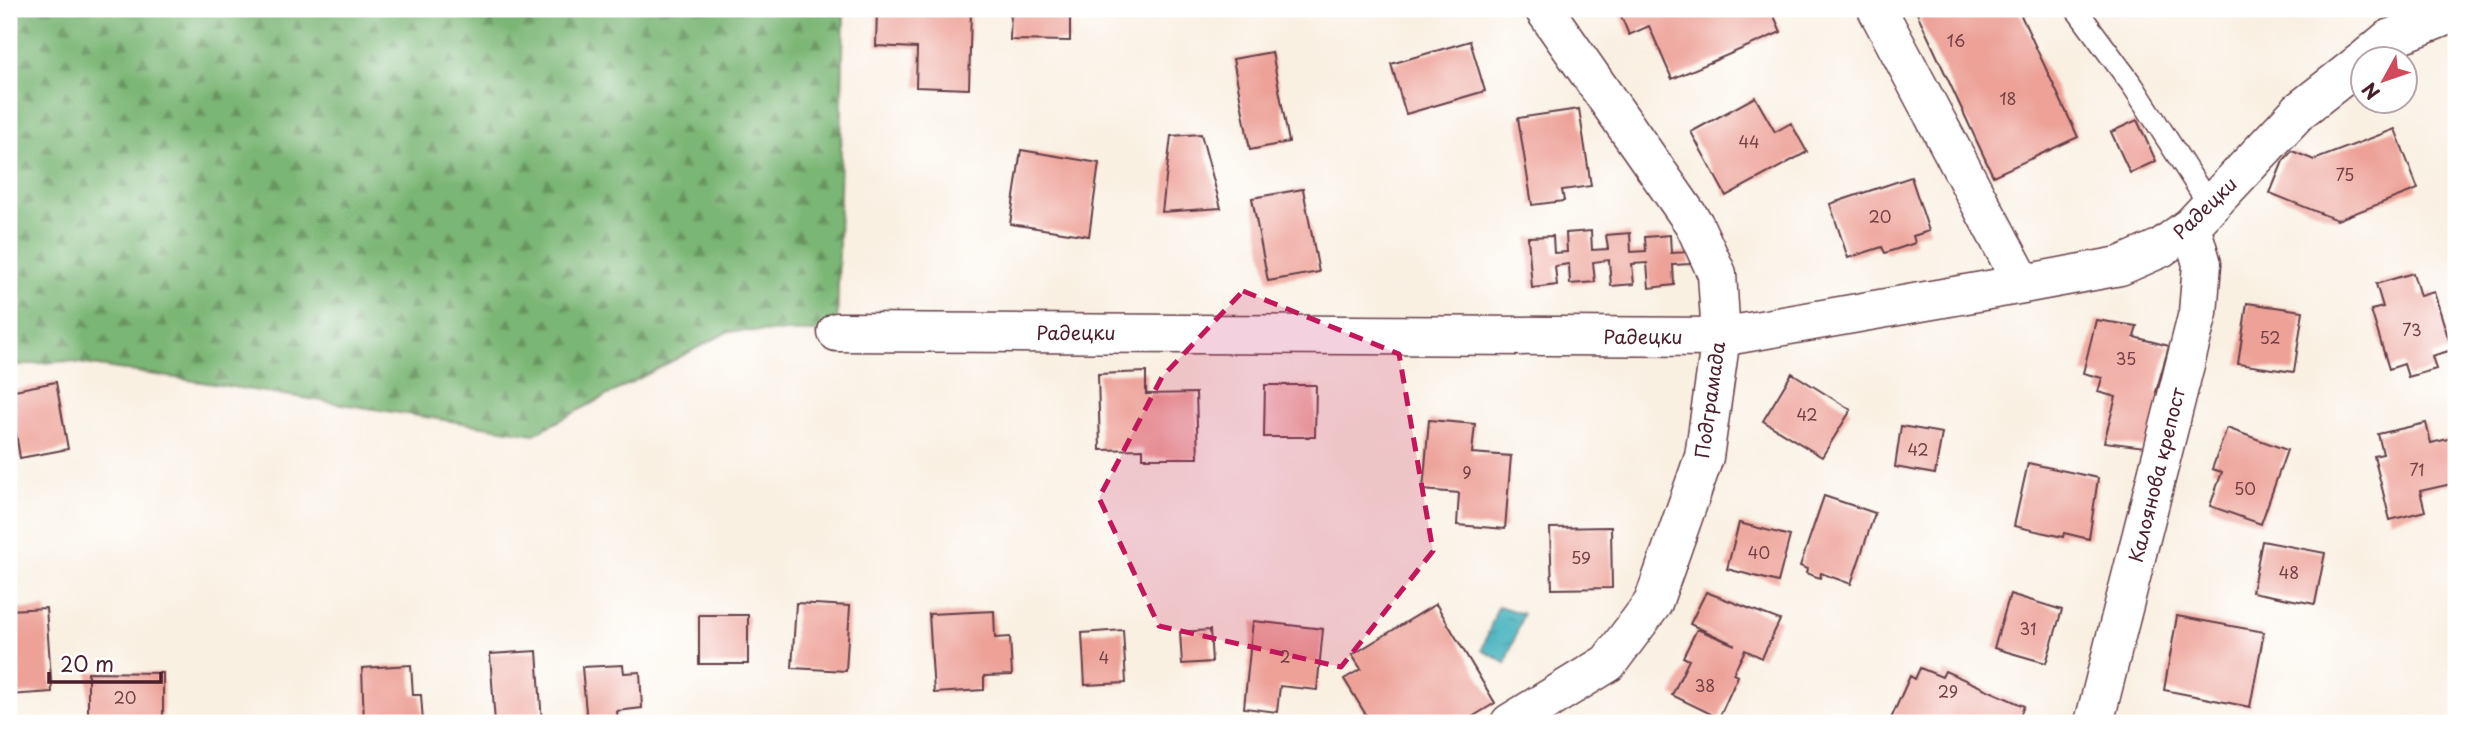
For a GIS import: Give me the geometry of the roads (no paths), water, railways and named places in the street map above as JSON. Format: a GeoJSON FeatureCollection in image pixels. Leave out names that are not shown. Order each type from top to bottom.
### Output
{"type":"FeatureCollection","features":[{"type":"Feature","properties":{"kind":"street","name":"Подграмада"},"geometry":{"type":"LineString","coordinates":[[1510,723],[1608,663],[1654,603],[1704,457],[1721,337],[1717,274],[1694,224],[1544,9]]}},
{"type":"Feature","properties":{"kind":"street"},"geometry":{"type":"LineString","coordinates":[[1877,9],[2024,284]]}},
{"type":"Feature","properties":{"kind":"street","name":"Радецки"},"geometry":{"type":"LineString","coordinates":[[2381,46],[2389,39],[2456,12]]}},
{"type":"Feature","properties":{"kind":"street","name":"Радецки"},"geometry":{"type":"LineString","coordinates":[[837,332],[1721,337],[2120,267],[2161,248],[2200,216],[2299,111],[2350,71]]}},
{"type":"Feature","properties":{"kind":"street","name":"Калоянова крепост"},"geometry":{"type":"LineString","coordinates":[[2094,723],[2198,313],[2202,264],[2200,216]]}},
{"type":"Feature","properties":{"kind":"lane"},"geometry":{"type":"LineString","coordinates":[[2076,9],[2133,86],[2200,216]]}},
{"type":"Feature","properties":{"kind":"water"},"geometry":{"type":"Polygon","coordinates":[[[1498,606],[1523,614],[1506,663],[1482,650],[1498,606]]]}}]}
